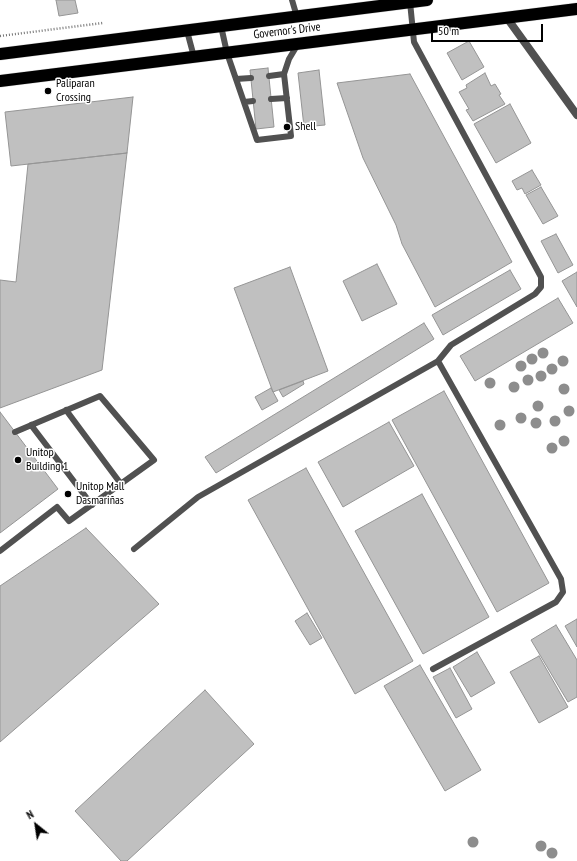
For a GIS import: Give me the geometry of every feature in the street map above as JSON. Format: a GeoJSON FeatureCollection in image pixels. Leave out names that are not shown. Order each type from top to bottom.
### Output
{"type":"FeatureCollection","features":[{"type":"Feature","properties":{"kind":"highway","name":"Governor's Drive"},"geometry":{"type":"LineString","coordinates":[[0,54],[427,0]]}},
{"type":"Feature","properties":{"kind":"highway","name":"Governor's Drive"},"geometry":{"type":"LineString","coordinates":[[0,81],[577,9]]}},
{"type":"Feature","properties":{"kind":"street"},"geometry":{"type":"LineString","coordinates":[[507,18],[577,115]]}},
{"type":"Feature","properties":{"kind":"lane"},"geometry":{"type":"LineString","coordinates":[[292,0],[297,17]]}},
{"type":"Feature","properties":{"kind":"lane"},"geometry":{"type":"LineString","coordinates":[[134,549],[198,497],[438,361],[451,345],[535,294],[541,287],[541,277],[414,42],[410,2]]}},
{"type":"Feature","properties":{"kind":"lane"},"geometry":{"type":"LineString","coordinates":[[221,26],[227,53],[257,140],[291,136],[284,74],[289,59],[298,44]]}},
{"type":"Feature","properties":{"kind":"lane"},"geometry":{"type":"LineString","coordinates":[[186,31],[194,57]]}},
{"type":"Feature","properties":{"kind":"lane"},"geometry":{"type":"LineString","coordinates":[[268,76],[284,74]]}},
{"type":"Feature","properties":{"kind":"lane"},"geometry":{"type":"LineString","coordinates":[[236,79],[251,78]]}},
{"type":"Feature","properties":{"kind":"lane"},"geometry":{"type":"LineString","coordinates":[[271,99],[287,98]]}},
{"type":"Feature","properties":{"kind":"lane"},"geometry":{"type":"LineString","coordinates":[[244,102],[254,101]]}},
{"type":"Feature","properties":{"kind":"lane"},"geometry":{"type":"LineString","coordinates":[[433,669],[556,602],[563,592],[561,579],[438,361]]}},
{"type":"Feature","properties":{"kind":"lane"},"geometry":{"type":"LineString","coordinates":[[0,551],[57,507],[69,521],[154,460],[100,396],[15,432]]}},
{"type":"Feature","properties":{"kind":"lane"},"geometry":{"type":"LineString","coordinates":[[66,410],[121,484]]}},
{"type":"Feature","properties":{"kind":"lane"},"geometry":{"type":"LineString","coordinates":[[31,425],[92,505]]}},
{"type":"Feature","properties":{"kind":"path"},"geometry":{"type":"LineString","coordinates":[[0,36],[103,23]]}},
{"type":"Feature","properties":{"kind":"building"},"geometry":{"type":"Polygon","coordinates":[[[56,0],[75,0],[78,13],[59,16],[56,0]]]}},
{"type":"Feature","properties":{"kind":"building"},"geometry":{"type":"Polygon","coordinates":[[[469,41],[484,67],[462,80],[447,53],[469,41]]]}},
{"type":"Feature","properties":{"kind":"building"},"geometry":{"type":"Polygon","coordinates":[[[268,68],[274,127],[256,129],[250,70],[268,68]]]}},
{"type":"Feature","properties":{"kind":"building"},"geometry":{"type":"Polygon","coordinates":[[[319,70],[325,125],[304,127],[298,73],[319,70]]]}},
{"type":"Feature","properties":{"kind":"building"},"geometry":{"type":"Polygon","coordinates":[[[485,73],[491,86],[495,84],[501,94],[499,95],[505,104],[473,121],[466,110],[469,109],[459,92],[467,88],[466,85],[485,73]]]}},
{"type":"Feature","properties":{"kind":"building"},"geometry":{"type":"Polygon","coordinates":[[[410,74],[512,262],[435,307],[402,244],[396,225],[363,158],[337,83],[410,74]]]}},
{"type":"Feature","properties":{"kind":"building"},"geometry":{"type":"Polygon","coordinates":[[[133,97],[127,153],[11,166],[5,112],[133,97]]]}},
{"type":"Feature","properties":{"kind":"building"},"geometry":{"type":"Polygon","coordinates":[[[510,104],[531,143],[496,163],[474,124],[510,104]]]}},
{"type":"Feature","properties":{"kind":"building"},"geometry":{"type":"Polygon","coordinates":[[[127,153],[102,370],[0,408],[0,280],[16,282],[28,164],[127,153]]]}},
{"type":"Feature","properties":{"kind":"building"},"geometry":{"type":"Polygon","coordinates":[[[532,170],[541,185],[525,194],[522,188],[517,190],[512,181],[532,170]]]}},
{"type":"Feature","properties":{"kind":"building"},"geometry":{"type":"Polygon","coordinates":[[[541,187],[558,216],[543,224],[526,195],[541,187]]]}},
{"type":"Feature","properties":{"kind":"building"},"geometry":{"type":"Polygon","coordinates":[[[556,234],[573,265],[558,273],[541,241],[556,234]]]}},
{"type":"Feature","properties":{"kind":"building"},"geometry":{"type":"Polygon","coordinates":[[[377,264],[397,304],[362,321],[343,281],[377,264]]]}},
{"type":"Feature","properties":{"kind":"building"},"geometry":{"type":"Polygon","coordinates":[[[290,267],[328,371],[273,392],[234,288],[290,267]]]}},
{"type":"Feature","properties":{"kind":"building"},"geometry":{"type":"Polygon","coordinates":[[[510,270],[521,289],[443,335],[432,315],[510,270]]]}},
{"type":"Feature","properties":{"kind":"building"},"geometry":{"type":"Polygon","coordinates":[[[577,272],[577,307],[562,281],[577,272]]]}},
{"type":"Feature","properties":{"kind":"building"},"geometry":{"type":"Polygon","coordinates":[[[558,298],[573,323],[475,381],[460,356],[558,298]]]}},
{"type":"Feature","properties":{"kind":"building"},"geometry":{"type":"Polygon","coordinates":[[[424,323],[434,339],[216,473],[205,457],[424,323]]]}},
{"type":"Feature","properties":{"kind":"building"},"geometry":{"type":"Polygon","coordinates":[[[303,381],[304,384],[283,397],[279,390],[303,381]]]}},
{"type":"Feature","properties":{"kind":"building"},"geometry":{"type":"Polygon","coordinates":[[[271,388],[278,401],[262,410],[255,397],[271,388]]]}},
{"type":"Feature","properties":{"kind":"building"},"geometry":{"type":"Polygon","coordinates":[[[444,391],[549,583],[497,612],[392,420],[444,391]]]}},
{"type":"Feature","properties":{"kind":"building","name":"Unitop Building 1"},"geometry":{"type":"Polygon","coordinates":[[[0,412],[58,489],[0,533],[0,412]]]}},
{"type":"Feature","properties":{"kind":"building"},"geometry":{"type":"Polygon","coordinates":[[[389,422],[414,466],[343,507],[318,462],[389,422]]]}},
{"type":"Feature","properties":{"kind":"building"},"geometry":{"type":"Polygon","coordinates":[[[306,468],[413,661],[355,694],[248,500],[306,468]]]}},
{"type":"Feature","properties":{"kind":"building"},"geometry":{"type":"Polygon","coordinates":[[[422,494],[489,617],[423,654],[355,531],[422,494]]]}},
{"type":"Feature","properties":{"kind":"building"},"geometry":{"type":"Polygon","coordinates":[[[86,528],[159,604],[0,742],[0,586],[86,528]]]}},
{"type":"Feature","properties":{"kind":"building"},"geometry":{"type":"Polygon","coordinates":[[[307,613],[322,638],[310,645],[295,621],[307,613]]]}},
{"type":"Feature","properties":{"kind":"building"},"geometry":{"type":"Polygon","coordinates":[[[577,619],[577,647],[565,626],[577,619]]]}},
{"type":"Feature","properties":{"kind":"building"},"geometry":{"type":"Polygon","coordinates":[[[556,625],[577,660],[577,697],[568,702],[531,640],[556,625]]]}},
{"type":"Feature","properties":{"kind":"building"},"geometry":{"type":"Polygon","coordinates":[[[477,652],[495,683],[471,697],[453,667],[477,652]]]}},
{"type":"Feature","properties":{"kind":"building"},"geometry":{"type":"Polygon","coordinates":[[[539,656],[568,707],[539,723],[510,672],[539,656]]]}},
{"type":"Feature","properties":{"kind":"building"},"geometry":{"type":"Polygon","coordinates":[[[420,665],[481,770],[445,791],[384,686],[420,665]]]}},
{"type":"Feature","properties":{"kind":"building"},"geometry":{"type":"Polygon","coordinates":[[[450,668],[472,709],[456,718],[433,677],[450,668]]]}},
{"type":"Feature","properties":{"kind":"building"},"geometry":{"type":"Polygon","coordinates":[[[205,690],[254,744],[127,861],[121,861],[75,811],[205,690]]]}},
{"type":"Feature","properties":{"kind":"place","name":"Paliparan Crossing"},"geometry":{"type":"Point","coordinates":[48,91]}},
{"type":"Feature","properties":{"kind":"place","name":"Shell"},"geometry":{"type":"Point","coordinates":[287,127]}},
{"type":"Feature","properties":{"kind":"place","name":"Unitop Building 1"},"geometry":{"type":"Point","coordinates":[18,460]}},
{"type":"Feature","properties":{"kind":"place","name":"Unitop Mall Dasmariñas"},"geometry":{"type":"Point","coordinates":[68,494]}}]}
